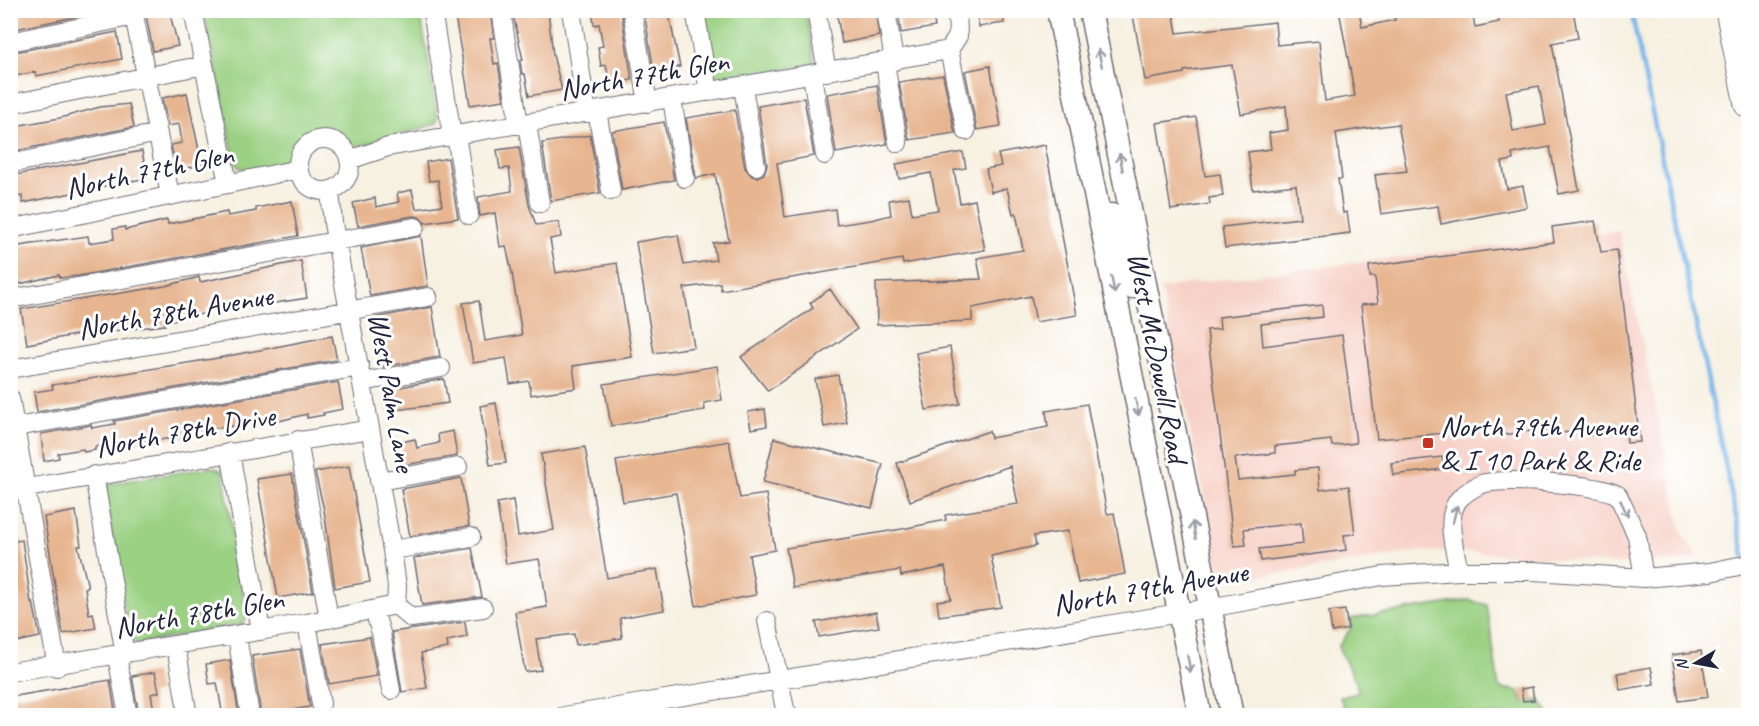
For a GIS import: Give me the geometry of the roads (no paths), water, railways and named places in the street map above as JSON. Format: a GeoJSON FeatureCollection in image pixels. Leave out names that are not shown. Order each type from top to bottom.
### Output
{"type":"FeatureCollection","features":[{"type":"Feature","properties":{"kind":"highway"},"geometry":{"type":"LineString","coordinates":[[1729,10],[1749,104]]}},
{"type":"Feature","properties":{"kind":"main road","name":"West McDowell Road"},"geometry":{"type":"LineString","coordinates":[[1058,10],[1200,716]]}},
{"type":"Feature","properties":{"kind":"main road","name":"West McDowell Road"},"geometry":{"type":"LineString","coordinates":[[1090,10],[1232,716]]}},
{"type":"Feature","properties":{"kind":"main road"},"geometry":{"type":"LineString","coordinates":[[1078,110],[1110,105]]}},
{"type":"Feature","properties":{"kind":"main road"},"geometry":{"type":"LineString","coordinates":[[1094,189],[1115,219],[1137,301],[1151,313]]}},
{"type":"Feature","properties":{"kind":"street"},"geometry":{"type":"LineString","coordinates":[[193,10],[228,184]]}},
{"type":"Feature","properties":{"kind":"street"},"geometry":{"type":"LineString","coordinates":[[432,10],[469,214]]}},
{"type":"Feature","properties":{"kind":"street"},"geometry":{"type":"LineString","coordinates":[[501,10],[540,203]]}},
{"type":"Feature","properties":{"kind":"street"},"geometry":{"type":"LineString","coordinates":[[571,10],[611,191]]}},
{"type":"Feature","properties":{"kind":"street"},"geometry":{"type":"LineString","coordinates":[[632,10],[648,103]]}},
{"type":"Feature","properties":{"kind":"street"},"geometry":{"type":"LineString","coordinates":[[695,10],[709,92]]}},
{"type":"Feature","properties":{"kind":"street"},"geometry":{"type":"LineString","coordinates":[[816,10],[825,155]]}},
{"type":"Feature","properties":{"kind":"street"},"geometry":{"type":"LineString","coordinates":[[885,10],[898,143]]}},
{"type":"Feature","properties":{"kind":"street"},"geometry":{"type":"LineString","coordinates":[[957,10],[958,36],[949,50],[966,131]]}},
{"type":"Feature","properties":{"kind":"street"},"geometry":{"type":"LineString","coordinates":[[10,42],[133,13],[170,195]]}},
{"type":"Feature","properties":{"kind":"street","name":"North 77th Glen"},"geometry":{"type":"LineString","coordinates":[[349,160],[388,147],[949,50]]}},
{"type":"Feature","properties":{"kind":"street"},"geometry":{"type":"LineString","coordinates":[[10,104],[204,65]]}},
{"type":"Feature","properties":{"kind":"street"},"geometry":{"type":"LineString","coordinates":[[743,87],[756,166]]}},
{"type":"Feature","properties":{"kind":"street"},"geometry":{"type":"LineString","coordinates":[[672,99],[686,178]]}},
{"type":"Feature","properties":{"kind":"street"},"geometry":{"type":"LineString","coordinates":[[10,164],[158,133]]}},
{"type":"Feature","properties":{"kind":"street"},"geometry":{"type":"LineString","coordinates":[[320,140],[336,142],[346,151],[349,160],[348,175],[337,187],[330,190],[321,190],[307,184],[299,169],[303,150],[320,140]]}},
{"type":"Feature","properties":{"kind":"street","name":"North 77th Glen"},"geometry":{"type":"LineString","coordinates":[[10,229],[299,169]]}},
{"type":"Feature","properties":{"kind":"street","name":"West Palm Lane"},"geometry":{"type":"LineString","coordinates":[[330,190],[392,550],[397,586],[396,605]]}},
{"type":"Feature","properties":{"kind":"street"},"geometry":{"type":"LineString","coordinates":[[10,299],[416,226]]}},
{"type":"Feature","properties":{"kind":"street","name":"North 78th Avenue"},"geometry":{"type":"LineString","coordinates":[[10,369],[428,297]]}},
{"type":"Feature","properties":{"kind":"street"},"geometry":{"type":"LineString","coordinates":[[16,427],[361,375],[441,368]]}},
{"type":"Feature","properties":{"kind":"street"},"geometry":{"type":"LineString","coordinates":[[10,398],[16,427],[18,489],[57,667]]}},
{"type":"Feature","properties":{"kind":"street","name":"North 78th Drive"},"geometry":{"type":"LineString","coordinates":[[18,489],[370,429]]}},
{"type":"Feature","properties":{"kind":"street"},"geometry":{"type":"LineString","coordinates":[[298,440],[329,620]]}},
{"type":"Feature","properties":{"kind":"street"},"geometry":{"type":"LineString","coordinates":[[230,452],[261,631]]}},
{"type":"Feature","properties":{"kind":"street"},"geometry":{"type":"LineString","coordinates":[[379,481],[458,467]]}},
{"type":"Feature","properties":{"kind":"street"},"geometry":{"type":"LineString","coordinates":[[94,475],[128,716]]}},
{"type":"Feature","properties":{"kind":"street"},"geometry":{"type":"LineString","coordinates":[[1459,571],[1451,534],[1453,515],[1458,500],[1485,483],[1503,482],[1596,487],[1618,495],[1637,536],[1644,578]]}},
{"type":"Feature","properties":{"kind":"street"},"geometry":{"type":"LineString","coordinates":[[392,550],[471,537]]}},
{"type":"Feature","properties":{"kind":"street","name":"North 79th Avenue"},"geometry":{"type":"LineString","coordinates":[[564,716],[1209,608],[1373,577],[1459,571],[1534,571],[1644,578],[1710,572],[1749,564]]}},
{"type":"Feature","properties":{"kind":"street"},"geometry":{"type":"LineString","coordinates":[[396,605],[411,618],[483,608]]}},
{"type":"Feature","properties":{"kind":"street","name":"North 78th Glen"},"geometry":{"type":"LineString","coordinates":[[10,672],[57,667],[237,636],[329,620],[396,605]]}},
{"type":"Feature","properties":{"kind":"street"},"geometry":{"type":"LineString","coordinates":[[374,611],[381,633],[391,690]]}},
{"type":"Feature","properties":{"kind":"street"},"geometry":{"type":"LineString","coordinates":[[767,621],[785,713]]}},
{"type":"Feature","properties":{"kind":"street"},"geometry":{"type":"LineString","coordinates":[[307,623],[321,704]]}},
{"type":"Feature","properties":{"kind":"street"},"geometry":{"type":"LineString","coordinates":[[237,636],[250,716]]}},
{"type":"Feature","properties":{"kind":"street"},"geometry":{"type":"LineString","coordinates":[[176,646],[188,716]]}},
{"type":"Feature","properties":{"kind":"waterway"},"geometry":{"type":"LineString","coordinates":[[1631,10],[1745,560]]}},
{"type":"Feature","properties":{"kind":"waterway"},"geometry":{"type":"LineString","coordinates":[[1747,568],[1748,578]]}},
{"type":"Feature","properties":{"kind":"place","name":"North 79th Avenue & I 10 Park & Ride"},"geometry":{"type":"Point","coordinates":[1428,443]}}]}
